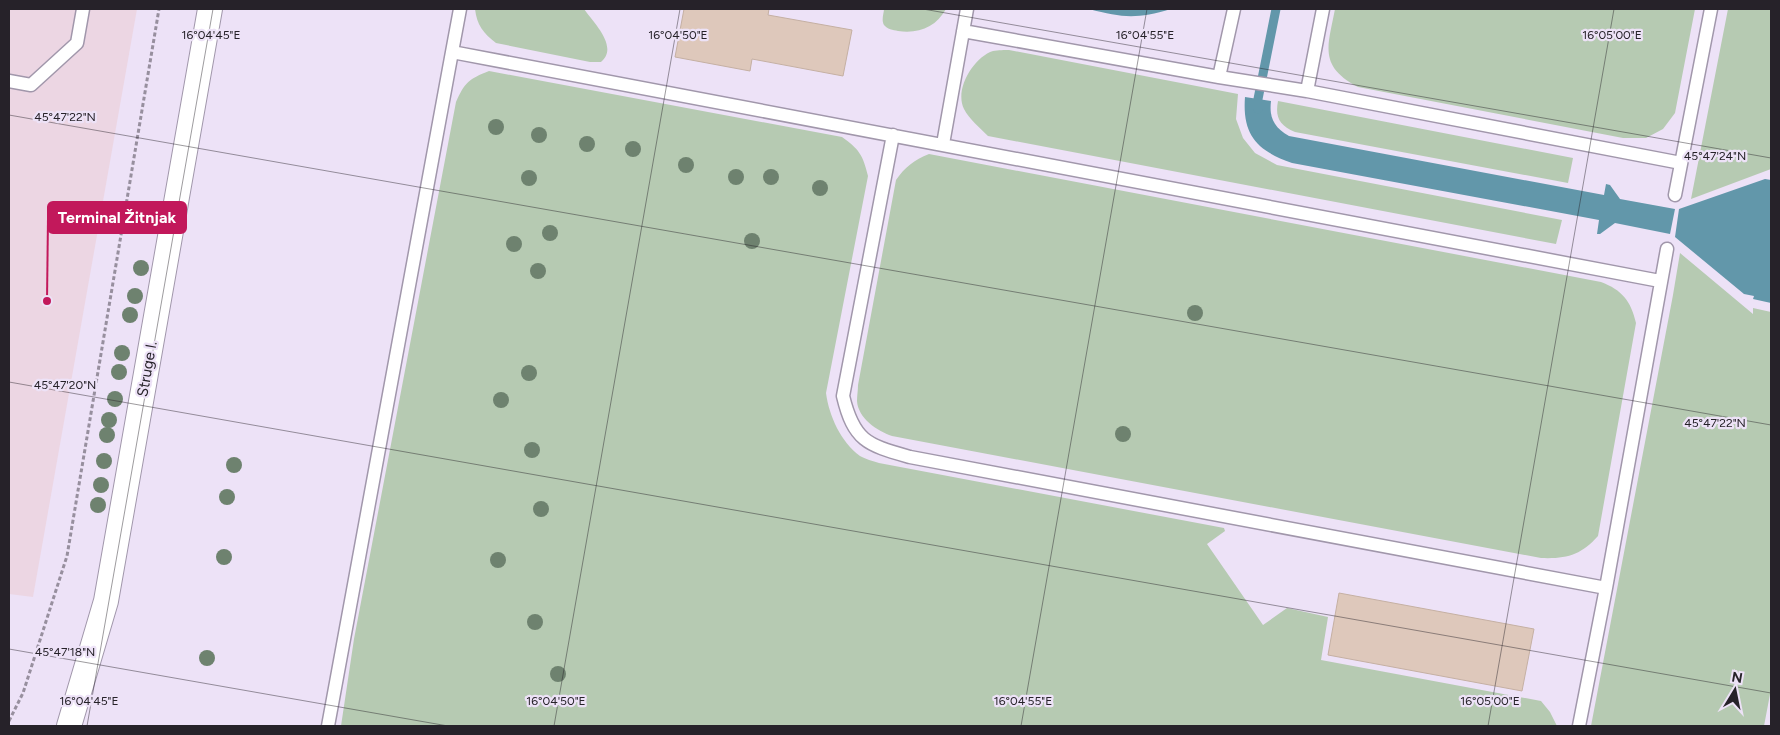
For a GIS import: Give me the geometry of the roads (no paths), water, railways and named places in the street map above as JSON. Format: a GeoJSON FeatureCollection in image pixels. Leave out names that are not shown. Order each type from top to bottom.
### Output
{"type":"FeatureCollection","features":[{"type":"Feature","properties":{"kind":"street","name":"Struge I."},"geometry":{"type":"LineString","coordinates":[[69,726],[106,601],[210,9]]}},
{"type":"Feature","properties":{"kind":"lane"},"geometry":{"type":"LineString","coordinates":[[9,81],[31,85],[77,43],[83,9]]}},
{"type":"Feature","properties":{"kind":"lane"},"geometry":{"type":"LineString","coordinates":[[328,726],[460,9]]}},
{"type":"Feature","properties":{"kind":"lane"},"geometry":{"type":"LineString","coordinates":[[943,144],[967,9]]}},
{"type":"Feature","properties":{"kind":"lane"},"geometry":{"type":"LineString","coordinates":[[1219,77],[1234,9]]}},
{"type":"Feature","properties":{"kind":"lane"},"geometry":{"type":"LineString","coordinates":[[1308,92],[1322,9]]}},
{"type":"Feature","properties":{"kind":"lane"},"geometry":{"type":"LineString","coordinates":[[1675,195],[1711,9]]}},
{"type":"Feature","properties":{"kind":"lane"},"geometry":{"type":"LineString","coordinates":[[963,31],[1308,92],[1681,163]]}},
{"type":"Feature","properties":{"kind":"lane"},"geometry":{"type":"LineString","coordinates":[[452,52],[1660,281]]}},
{"type":"Feature","properties":{"kind":"lane"},"geometry":{"type":"LineString","coordinates":[[893,135],[843,396],[848,415],[858,434],[876,447],[910,457],[1606,588]]}},
{"type":"Feature","properties":{"kind":"lane"},"geometry":{"type":"LineString","coordinates":[[1579,726],[1606,588],[1667,249]]}},
{"type":"Feature","properties":{"kind":"water"},"geometry":{"type":"Polygon","coordinates":[[[1089,9],[1171,9],[1139,16],[1121,16],[1089,9]]]}},
{"type":"Feature","properties":{"kind":"water"},"geometry":{"type":"Polygon","coordinates":[[[1245,97],[1271,101],[1272,117],[1276,125],[1289,136],[1604,195],[1606,184],[1610,185],[1620,199],[1675,209],[1670,234],[1615,223],[1600,234],[1597,234],[1599,220],[1292,163],[1270,153],[1255,140],[1246,122],[1245,97]]]}},
{"type":"Feature","properties":{"kind":"water"},"geometry":{"type":"Polygon","coordinates":[[[1765,179],[1771,180],[1771,303],[1753,299],[1754,296],[1744,294],[1675,237],[1679,209],[1765,179]]]}},
{"type":"Feature","properties":{"kind":"waterway"},"geometry":{"type":"LineString","coordinates":[[1258,109],[1258,99],[1276,9]]}},
{"type":"Feature","properties":{"kind":"place","name":"Terminal Žitnjak"},"geometry":{"type":"Point","coordinates":[47,301]}}]}
